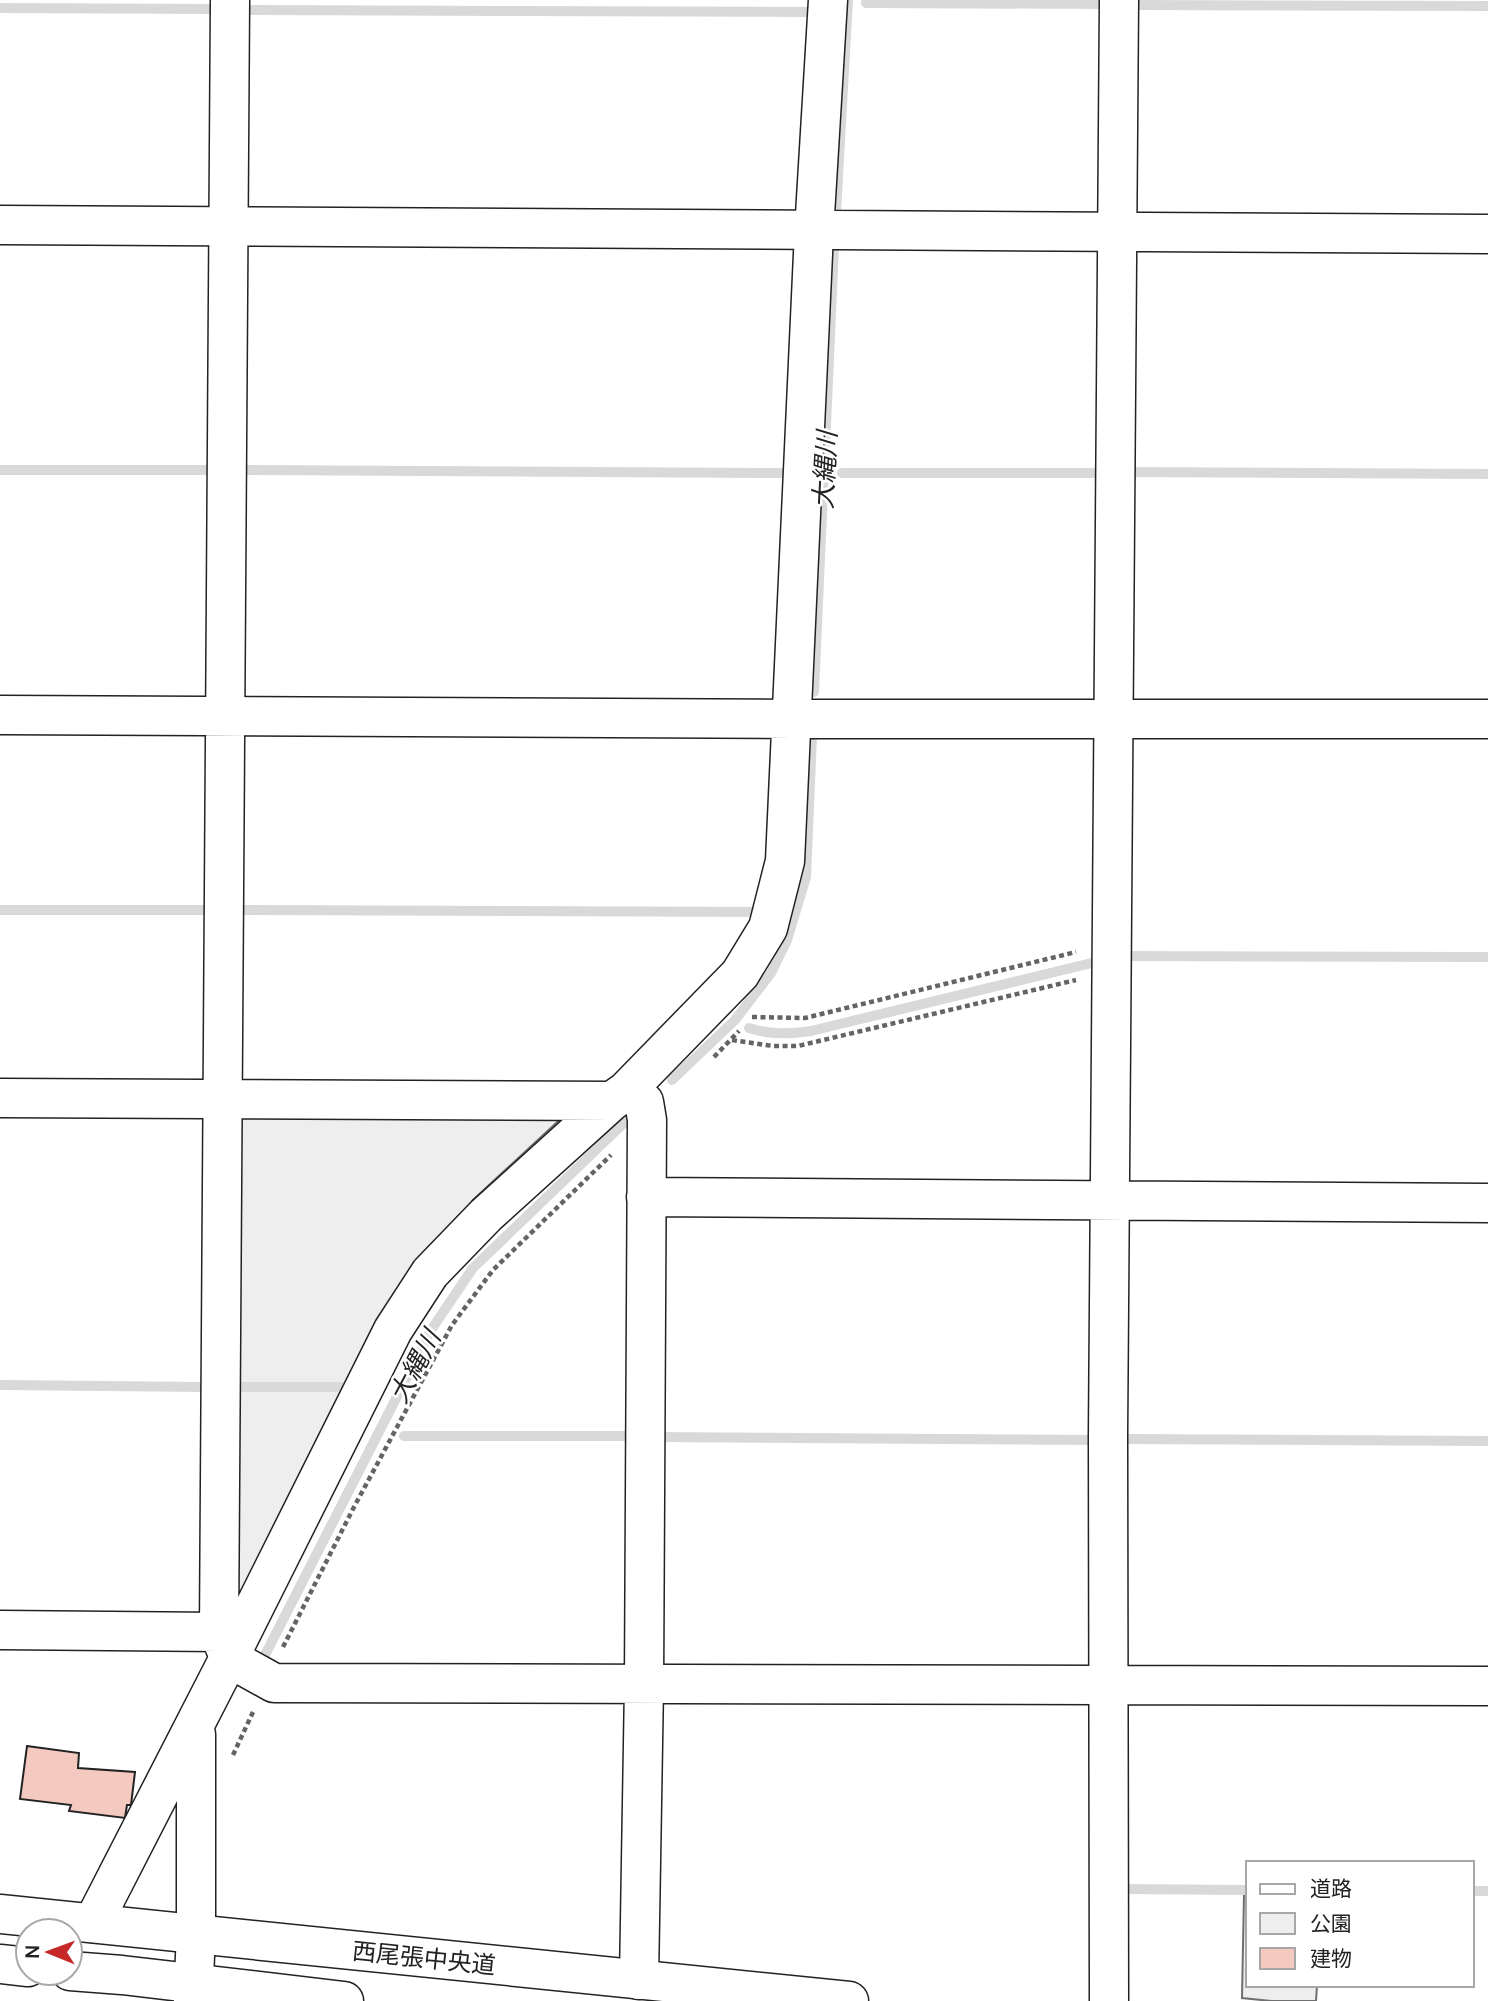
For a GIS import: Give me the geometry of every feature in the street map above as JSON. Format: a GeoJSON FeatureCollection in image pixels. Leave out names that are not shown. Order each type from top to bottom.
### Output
{"type":"FeatureCollection","features":[{"type":"Feature","properties":{"kind":"street"},"geometry":{"type":"LineString","coordinates":[[224,1645],[221,1100],[230,0]]}},
{"type":"Feature","properties":{"kind":"street"},"geometry":{"type":"LineString","coordinates":[[93,1923],[196,1724],[224,1645],[393,1330],[430,1273],[486,1215],[619,1096],[740,974],[768,928],[785,861],[814,232],[828,0]]}},
{"type":"Feature","properties":{"kind":"street"},"geometry":{"type":"LineString","coordinates":[[1109,2001],[1110,1201],[1119,0]]}},
{"type":"Feature","properties":{"kind":"street"},"geometry":{"type":"LineString","coordinates":[[0,225],[1488,234]]}},
{"type":"Feature","properties":{"kind":"street"},"geometry":{"type":"LineString","coordinates":[[0,715],[1488,719]]}},
{"type":"Feature","properties":{"kind":"street"},"geometry":{"type":"LineString","coordinates":[[0,1098],[221,1100],[619,1096],[644,1102],[647,1120],[644,1685],[639,1980]]}},
{"type":"Feature","properties":{"kind":"street"},"geometry":{"type":"LineString","coordinates":[[646,1197],[1488,1203]]}},
{"type":"Feature","properties":{"kind":"street"},"geometry":{"type":"LineString","coordinates":[[0,1630],[224,1645],[274,1683],[1488,1686]]}},
{"type":"Feature","properties":{"kind":"street"},"geometry":{"type":"LineString","coordinates":[[193,1993],[196,1724]]}},
{"type":"Feature","properties":{"kind":"street","name":"西尾張中央道"},"geometry":{"type":"LineString","coordinates":[[0,1913],[849,2001]]}},
{"type":"Feature","properties":{"kind":"street"},"geometry":{"type":"LineString","coordinates":[[84,1973],[122,1975],[193,1993],[344,2001]]}},
{"type":"Feature","properties":{"kind":"path"},"geometry":{"type":"LineString","coordinates":[[752,1017],[805,1018],[1112,958]]}},
{"type":"Feature","properties":{"kind":"path"},"geometry":{"type":"LineString","coordinates":[[731,1040],[798,1046],[1112,958]]}},
{"type":"Feature","properties":{"kind":"green space"},"geometry":{"type":"Polygon","coordinates":[[[236,1110],[568,1112],[473,1200],[426,1260],[356,1384],[232,1383],[236,1110]]]}},
{"type":"Feature","properties":{"kind":"green space"},"geometry":{"type":"Polygon","coordinates":[[[232,1390],[352,1390],[233,1621],[232,1390]]]}},
{"type":"Feature","properties":{"kind":"green space"},"geometry":{"type":"Polygon","coordinates":[[[1246,1894],[1246,1987],[1317,1987],[1316,2001],[1242,1998],[1246,1894]]]}},
{"type":"Feature","properties":{"kind":"building"},"geometry":{"type":"Polygon","coordinates":[[[27,1746],[79,1753],[78,1768],[135,1772],[131,1805],[127,1805],[125,1818],[69,1811],[71,1805],[20,1799],[27,1746]]]}},
{"type":"Feature","properties":{"kind":"waterway","name":"大縄川"},"geometry":{"type":"LineString","coordinates":[[836,212],[848,0]]}},
{"type":"Feature","properties":{"kind":"waterway"},"geometry":{"type":"LineString","coordinates":[[866,3],[1107,4]]}},
{"type":"Feature","properties":{"kind":"waterway"},"geometry":{"type":"LineString","coordinates":[[1130,5],[1488,6]]}},
{"type":"Feature","properties":{"kind":"waterway"},"geometry":{"type":"LineString","coordinates":[[0,8],[218,9]]}},
{"type":"Feature","properties":{"kind":"waterway"},"geometry":{"type":"LineString","coordinates":[[244,10],[806,12]]}},
{"type":"Feature","properties":{"kind":"waterway","name":"大縄川"},"geometry":{"type":"LineString","coordinates":[[814,692],[834,247]]}},
{"type":"Feature","properties":{"kind":"waterway"},"geometry":{"type":"LineString","coordinates":[[0,470],[210,470]]}},
{"type":"Feature","properties":{"kind":"waterway"},"geometry":{"type":"LineString","coordinates":[[237,470],[782,473]]}},
{"type":"Feature","properties":{"kind":"waterway"},"geometry":{"type":"LineString","coordinates":[[1123,472],[1488,474]]}},
{"type":"Feature","properties":{"kind":"waterway"},"geometry":{"type":"LineString","coordinates":[[842,473],[1096,473]]}},
{"type":"Feature","properties":{"kind":"waterway","name":"大縄川"},"geometry":{"type":"LineString","coordinates":[[672,1080],[735,1020],[771,973],[787,940],[806,877],[812,736]]}},
{"type":"Feature","properties":{"kind":"waterway"},"geometry":{"type":"LineString","coordinates":[[0,910],[209,910]]}},
{"type":"Feature","properties":{"kind":"waterway"},"geometry":{"type":"LineString","coordinates":[[232,910],[765,912]]}},
{"type":"Feature","properties":{"kind":"waterway"},"geometry":{"type":"LineString","coordinates":[[1117,956],[1488,957]]}},
{"type":"Feature","properties":{"kind":"waterway"},"geometry":{"type":"LineString","coordinates":[[749,1028],[780,1033],[811,1031],[1104,960]]}},
{"type":"Feature","properties":{"kind":"waterway","name":"大縄川"},"geometry":{"type":"LineString","coordinates":[[265,1655],[431,1330],[473,1268],[625,1122]]}},
{"type":"Feature","properties":{"kind":"waterway"},"geometry":{"type":"LineString","coordinates":[[0,1385],[206,1387],[206,1395]]}},
{"type":"Feature","properties":{"kind":"waterway"},"geometry":{"type":"LineString","coordinates":[[232,1387],[343,1387]]}},
{"type":"Feature","properties":{"kind":"waterway"},"geometry":{"type":"LineString","coordinates":[[404,1436],[636,1436]]}},
{"type":"Feature","properties":{"kind":"waterway"},"geometry":{"type":"LineString","coordinates":[[653,1437],[1096,1440]]}},
{"type":"Feature","properties":{"kind":"waterway"},"geometry":{"type":"LineString","coordinates":[[1123,1439],[1488,1441]]}},
{"type":"Feature","properties":{"kind":"waterway"},"geometry":{"type":"LineString","coordinates":[[1118,1889],[1246,1890]]}},
{"type":"Feature","properties":{"kind":"waterway"},"geometry":{"type":"LineString","coordinates":[[1474,1891],[1488,1891]]}}]}
